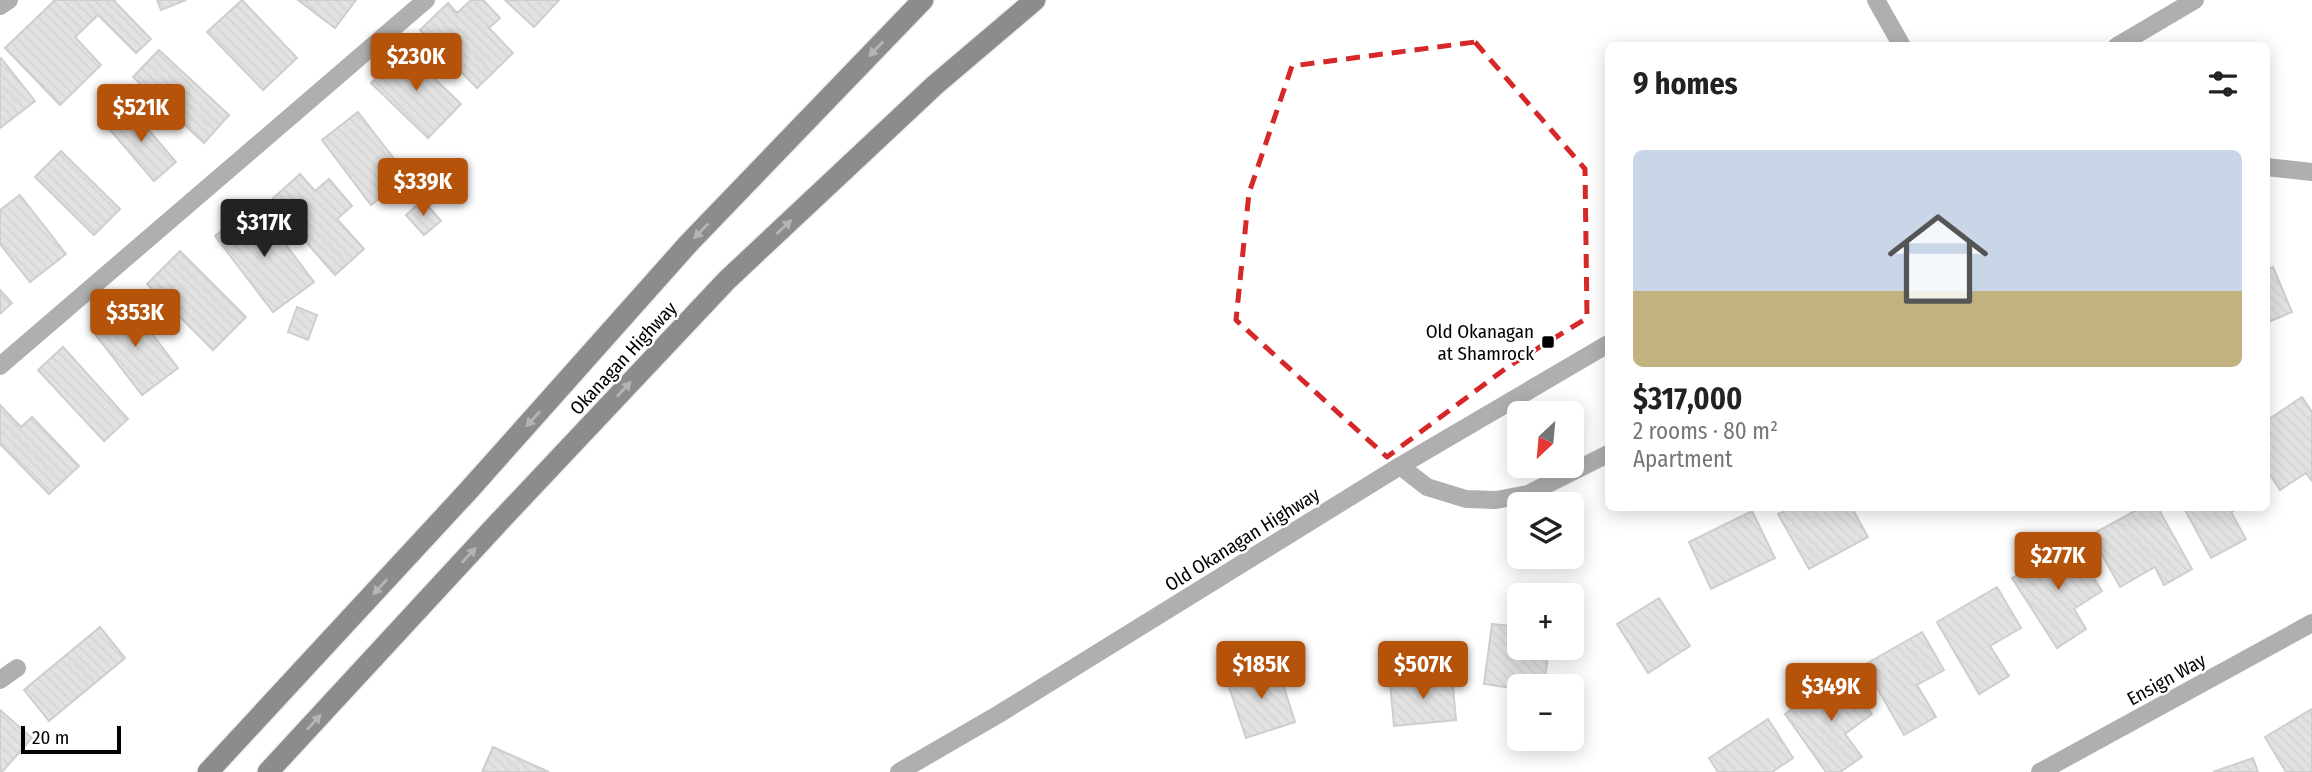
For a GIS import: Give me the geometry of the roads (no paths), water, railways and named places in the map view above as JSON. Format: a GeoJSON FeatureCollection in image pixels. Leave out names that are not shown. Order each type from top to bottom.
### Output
{"type":"FeatureCollection","features":[{"type":"Feature","properties":{"kind":"highway","name":"Okanagan Highway"},"geometry":{"type":"LineString","coordinates":[[208,772],[469,490],[689,243],[923,0]]}},
{"type":"Feature","properties":{"kind":"highway","name":"Okanagan Highway"},"geometry":{"type":"LineString","coordinates":[[268,772],[727,280],[935,85],[1035,0]]}},
{"type":"Feature","properties":{"kind":"street"},"geometry":{"type":"LineString","coordinates":[[0,6],[9,0]]}},
{"type":"Feature","properties":{"kind":"street"},"geometry":{"type":"LineString","coordinates":[[0,366],[426,0]]}},
{"type":"Feature","properties":{"kind":"street"},"geometry":{"type":"LineString","coordinates":[[1876,0],[1900,42]]}},
{"type":"Feature","properties":{"kind":"street"},"geometry":{"type":"LineString","coordinates":[[2124,42],[2194,0]]}},
{"type":"Feature","properties":{"kind":"street"},"geometry":{"type":"LineString","coordinates":[[2270,167],[2312,172]]}},
{"type":"Feature","properties":{"kind":"street","name":"Old Okanagan Highway"},"geometry":{"type":"LineString","coordinates":[[899,772],[999,714],[1400,466],[1605,346]]}},
{"type":"Feature","properties":{"kind":"street"},"geometry":{"type":"LineString","coordinates":[[1400,466],[1427,487],[1466,499],[1496,500],[1528,494],[1605,456]]}},
{"type":"Feature","properties":{"kind":"street","name":"Ensign Way"},"geometry":{"type":"LineString","coordinates":[[2040,772],[2312,623]]}},
{"type":"Feature","properties":{"kind":"street"},"geometry":{"type":"LineString","coordinates":[[0,680],[17,668]]}},
{"type":"Feature","properties":{"kind":"place","name":"Old Okanagan at Shamrock"},"geometry":{"type":"Point","coordinates":[1548,342]}}]}
